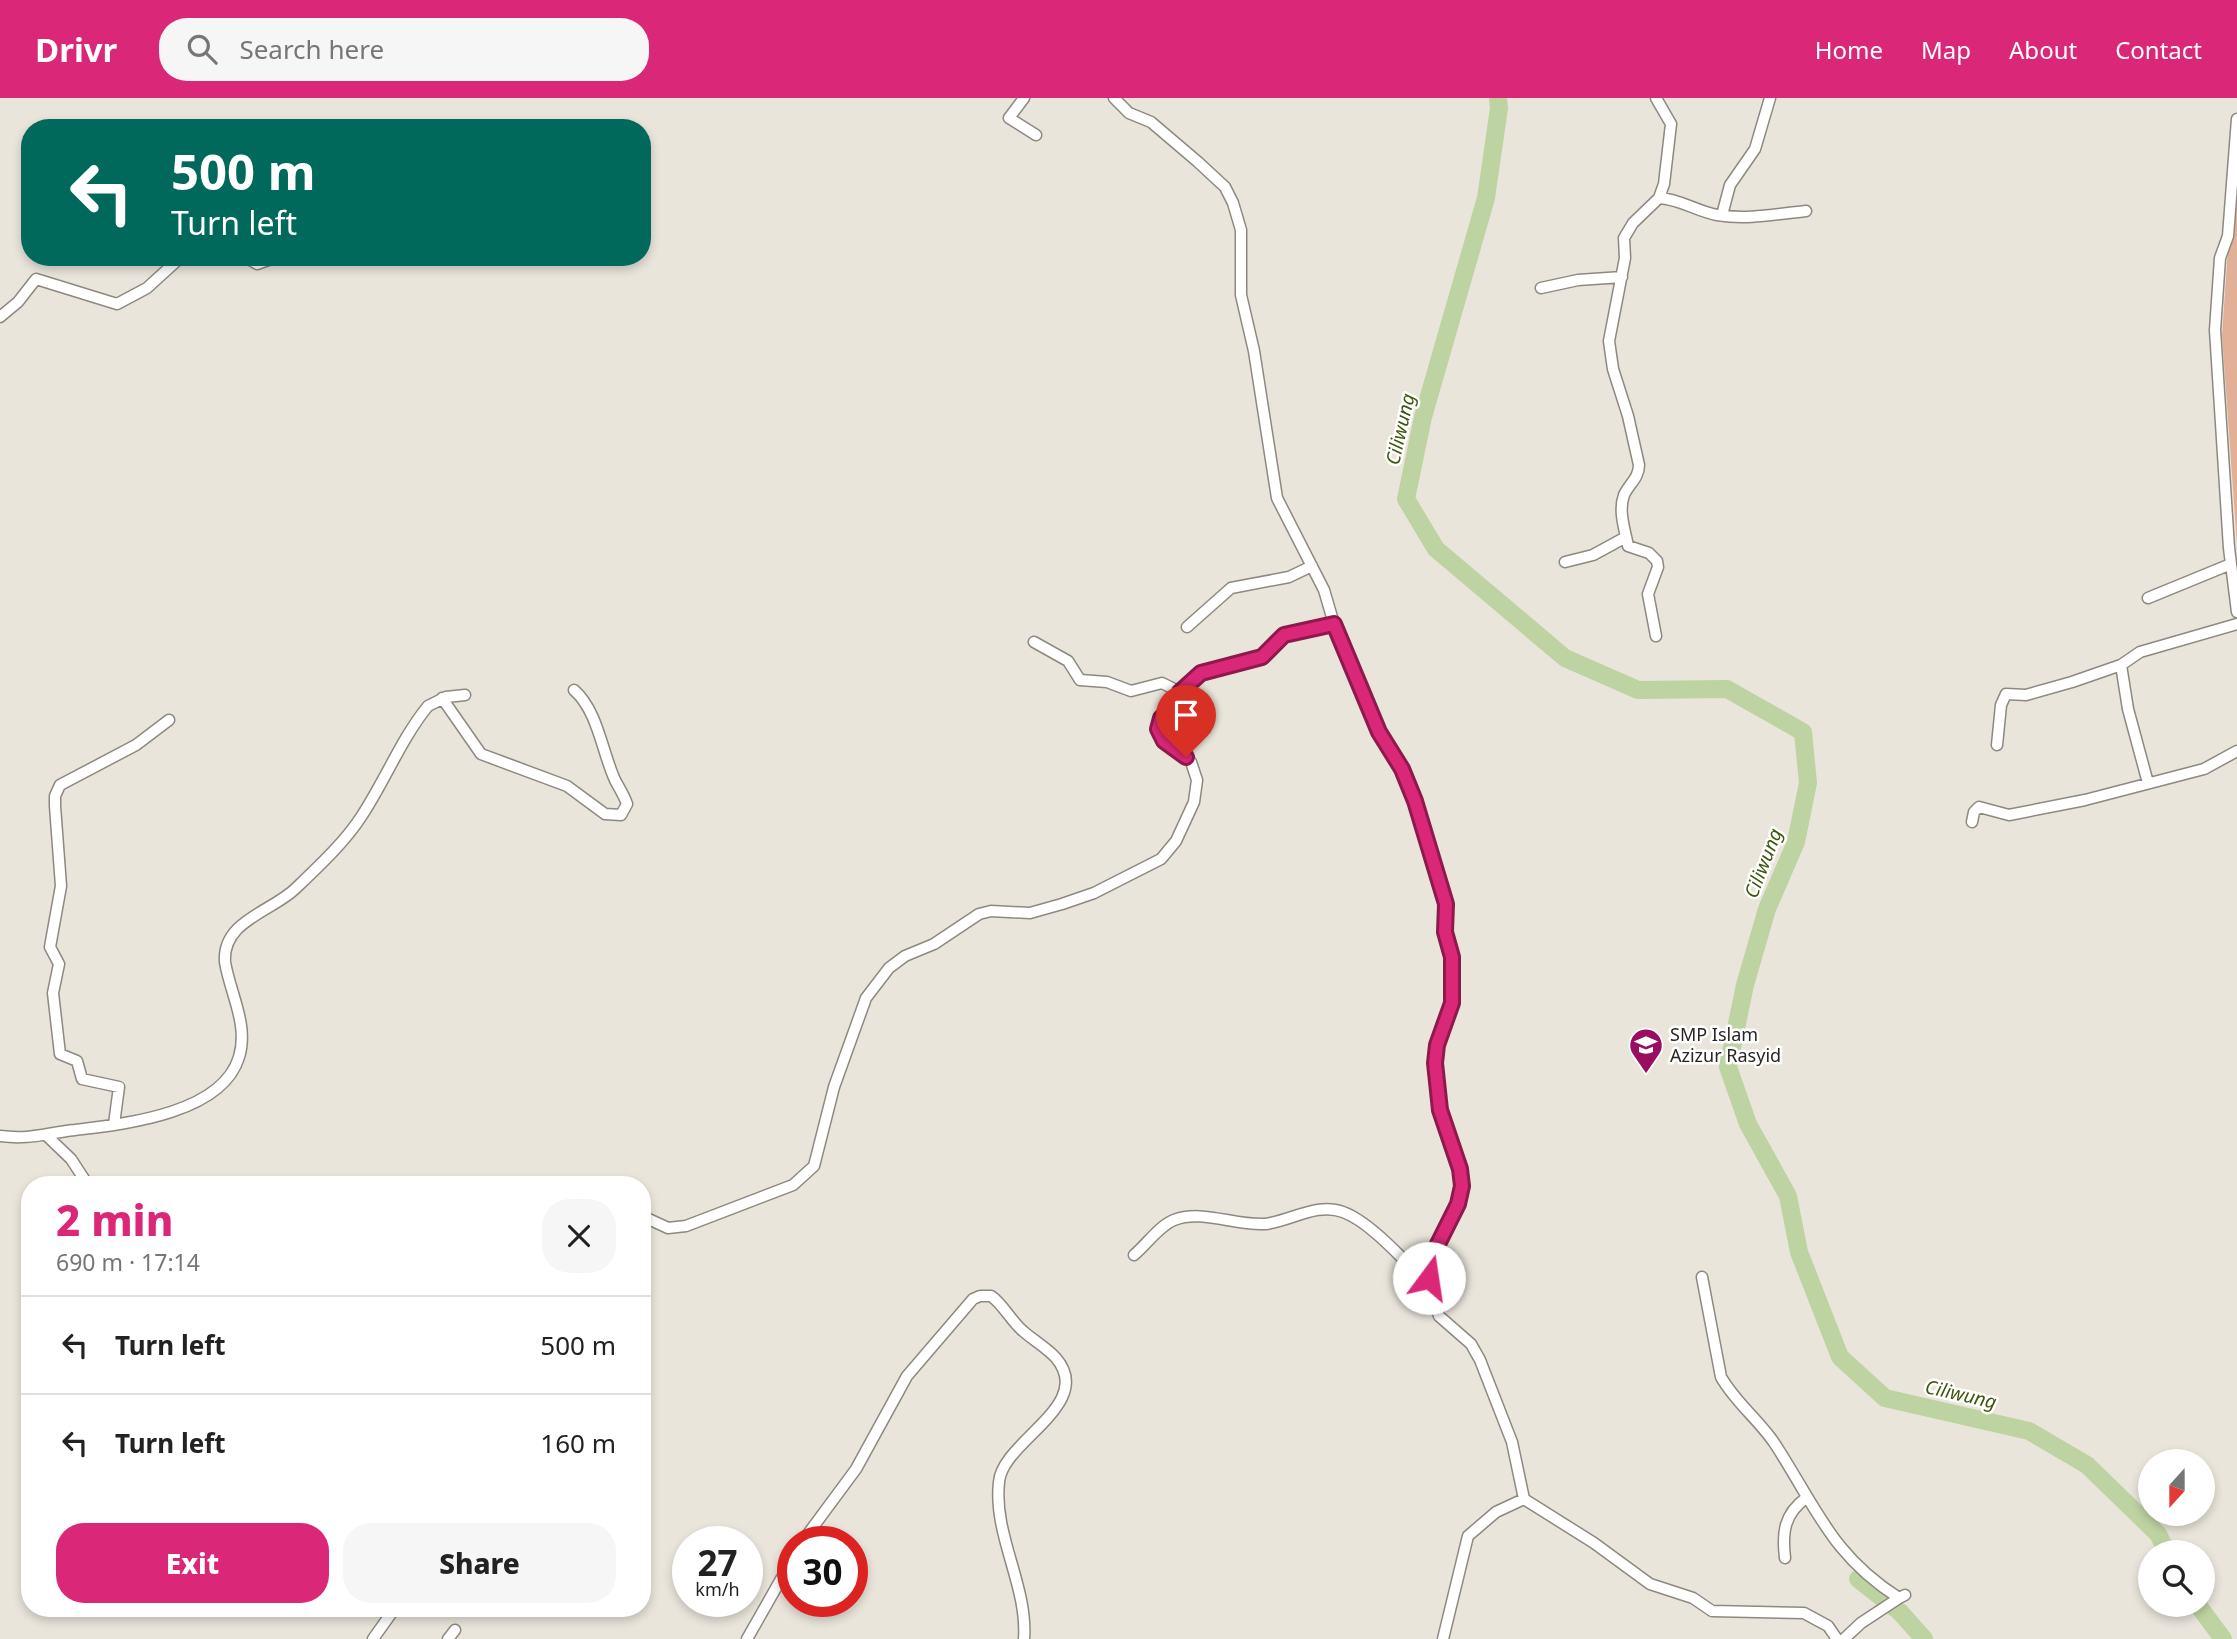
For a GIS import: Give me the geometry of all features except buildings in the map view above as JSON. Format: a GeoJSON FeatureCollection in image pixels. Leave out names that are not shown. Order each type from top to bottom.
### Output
{"type":"FeatureCollection","features":[{"type":"Feature","properties":{"kind":"street"},"geometry":{"type":"LineString","coordinates":[[1024,98],[1009,118],[1036,135]]}},
{"type":"Feature","properties":{"kind":"street"},"geometry":{"type":"LineString","coordinates":[[1114,98],[1129,113],[1151,122],[1208,171],[1225,187],[1236,210],[1241,241],[1240,288],[1258,373],[1273,484],[1285,519],[1312,566],[1329,604],[1334,624],[1379,732],[1402,769],[1415,801],[1446,904],[1445,932],[1452,957],[1452,1003],[1437,1045],[1435,1063],[1440,1110],[1460,1169],[1462,1186],[1458,1204],[1436,1248],[1429,1284],[1438,1314],[1471,1344],[1482,1365],[1512,1442],[1524,1500],[1594,1543],[1650,1584],[1693,1598],[1712,1611],[1804,1613],[1828,1626],[1837,1639]]}},
{"type":"Feature","properties":{"kind":"street"},"geometry":{"type":"LineString","coordinates":[[1656,98],[1670,120],[1667,168],[1659,198],[1626,233],[1622,277],[1611,328],[1610,355],[1628,416],[1639,469],[1623,499],[1626,537],[1631,548],[1649,553],[1657,561],[1658,567],[1648,594],[1656,636]]}},
{"type":"Feature","properties":{"kind":"street"},"geometry":{"type":"LineString","coordinates":[[1723,215],[1730,185],[1755,149],[1770,98]]}},
{"type":"Feature","properties":{"kind":"street"},"geometry":{"type":"LineString","coordinates":[[2237,119],[2228,236],[2220,258],[2215,330],[2231,564],[2237,612]]}},
{"type":"Feature","properties":{"kind":"street"},"geometry":{"type":"LineString","coordinates":[[1659,198],[1678,200],[1723,215],[1744,217],[1806,211]]}},
{"type":"Feature","properties":{"kind":"street"},"geometry":{"type":"LineString","coordinates":[[0,317],[18,302],[36,279],[117,304],[147,288],[171,266]]}},
{"type":"Feature","properties":{"kind":"street"},"geometry":{"type":"LineString","coordinates":[[1541,288],[1578,280],[1622,277]]}},
{"type":"Feature","properties":{"kind":"street"},"geometry":{"type":"LineString","coordinates":[[1564,562],[1593,555],[1626,537]]}},
{"type":"Feature","properties":{"kind":"street"},"geometry":{"type":"LineString","coordinates":[[2148,598],[2231,564]]}},
{"type":"Feature","properties":{"kind":"street"},"geometry":{"type":"LineString","coordinates":[[1187,627],[1231,588],[1282,579],[1312,566]]}},
{"type":"Feature","properties":{"kind":"street"},"geometry":{"type":"LineString","coordinates":[[651,1220],[668,1228],[685,1226],[793,1185],[807,1175],[817,1159],[830,1100],[866,998],[875,982],[897,960],[934,944],[979,914],[997,911],[1030,912],[1062,904],[1094,893],[1161,859],[1180,833],[1197,788],[1195,768],[1164,741],[1158,729],[1161,718],[1174,705],[1180,692],[1201,673],[1262,657],[1284,635],[1334,624]]}},
{"type":"Feature","properties":{"kind":"street"},"geometry":{"type":"LineString","coordinates":[[1997,746],[1998,721],[2004,695],[2038,692],[2121,665],[2140,652],[2237,624]]}},
{"type":"Feature","properties":{"kind":"street"},"geometry":{"type":"LineString","coordinates":[[1034,642],[1068,661],[1080,680],[1107,682],[1131,691],[1162,683],[1180,692]]}},
{"type":"Feature","properties":{"kind":"street"},"geometry":{"type":"LineString","coordinates":[[2121,665],[2128,709],[2148,783]]}},
{"type":"Feature","properties":{"kind":"street"},"geometry":{"type":"LineString","coordinates":[[442,698],[481,754],[567,786],[605,814],[621,814],[626,810],[624,795],[588,711],[574,690]]}},
{"type":"Feature","properties":{"kind":"street"},"geometry":{"type":"LineString","coordinates":[[0,1136],[35,1139],[149,1119],[178,1109],[216,1089],[226,1079],[238,1059],[243,1034],[226,969],[224,954],[228,941],[242,924],[286,897],[349,834],[428,706],[442,698],[465,695]]}},
{"type":"Feature","properties":{"kind":"street"},"geometry":{"type":"LineString","coordinates":[[114,1124],[119,1087],[82,1079],[77,1061],[60,1054],[58,1044],[53,993],[59,964],[50,947],[61,886],[56,845],[55,796],[60,785],[136,745],[169,720]]}},
{"type":"Feature","properties":{"kind":"street"},"geometry":{"type":"LineString","coordinates":[[1972,822],[1974,812],[1981,807],[2015,814],[2097,797],[2204,769],[2237,751]]}},
{"type":"Feature","properties":{"kind":"street"},"geometry":{"type":"LineString","coordinates":[[46,1135],[71,1159],[82,1176]]}},
{"type":"Feature","properties":{"kind":"street"},"geometry":{"type":"LineString","coordinates":[[1134,1255],[1166,1224],[1181,1218],[1266,1224],[1315,1210],[1335,1209],[1361,1223],[1429,1284]]}},
{"type":"Feature","properties":{"kind":"street"},"geometry":{"type":"LineString","coordinates":[[1702,1277],[1721,1377],[1734,1397],[1775,1444],[1802,1501],[1849,1560],[1897,1599],[1844,1639]]}},
{"type":"Feature","properties":{"kind":"street"},"geometry":{"type":"LineString","coordinates":[[814,1526],[856,1469],[912,1367],[973,1299],[990,1296],[1018,1327],[1054,1356],[1064,1381],[1054,1412],[1009,1458],[999,1481],[1000,1514],[1024,1618],[1024,1639]]}},
{"type":"Feature","properties":{"kind":"street"},"geometry":{"type":"LineString","coordinates":[[1443,1639],[1468,1536],[1496,1511],[1524,1500]]}},
{"type":"Feature","properties":{"kind":"street"},"geometry":{"type":"LineString","coordinates":[[1785,1558],[1784,1525],[1802,1501]]}},
{"type":"Feature","properties":{"kind":"street"},"geometry":{"type":"LineString","coordinates":[[747,1639],[777,1586]]}},
{"type":"Feature","properties":{"kind":"street"},"geometry":{"type":"LineString","coordinates":[[373,1639],[389,1617]]}},
{"type":"Feature","properties":{"kind":"shaded area"},"geometry":{"type":"Polygon","coordinates":[[[2237,119],[2237,545],[2222,335],[2237,119]]]}},
{"type":"Feature","properties":{"kind":"waterway","name":"Ciliwung"},"geometry":{"type":"LineString","coordinates":[[1498,98],[1499,108],[1486,198],[1423,417],[1406,499],[1436,549],[1565,658],[1638,690],[1727,689],[1803,732],[1808,783],[1796,842],[1767,909],[1745,985],[1728,1067],[1748,1124],[1788,1196],[1799,1252],[1840,1357],[1885,1398],[2029,1431],[2087,1465],[2161,1540]]}},
{"type":"Feature","properties":{"kind":"waterway"},"geometry":{"type":"LineString","coordinates":[[1858,1579],[1900,1612],[1924,1639]]}},
{"type":"Feature","properties":{"kind":"waterway","name":"Ciliwung"},"geometry":{"type":"LineString","coordinates":[[2207,1617],[2223,1639]]}},
{"type":"Feature","properties":{"kind":"place","name":"SMP Islam Azizur Rasyid"},"geometry":{"type":"Point","coordinates":[1646,1075]}},
{"type":"Feature","properties":{"kind":"route"},"geometry":{"type":"LineString","coordinates":[[1186,757],[1164,741],[1158,729],[1161,718],[1174,705],[1180,692],[1201,673],[1262,657],[1269,653],[1284,635],[1334,624],[1369,702],[1379,732],[1402,769],[1415,801],[1446,904],[1444,924],[1452,957],[1452,1003],[1437,1045],[1435,1063],[1440,1110],[1460,1169],[1462,1186],[1460,1200],[1444,1228],[1434,1254],[1429,1278]]}}]}
